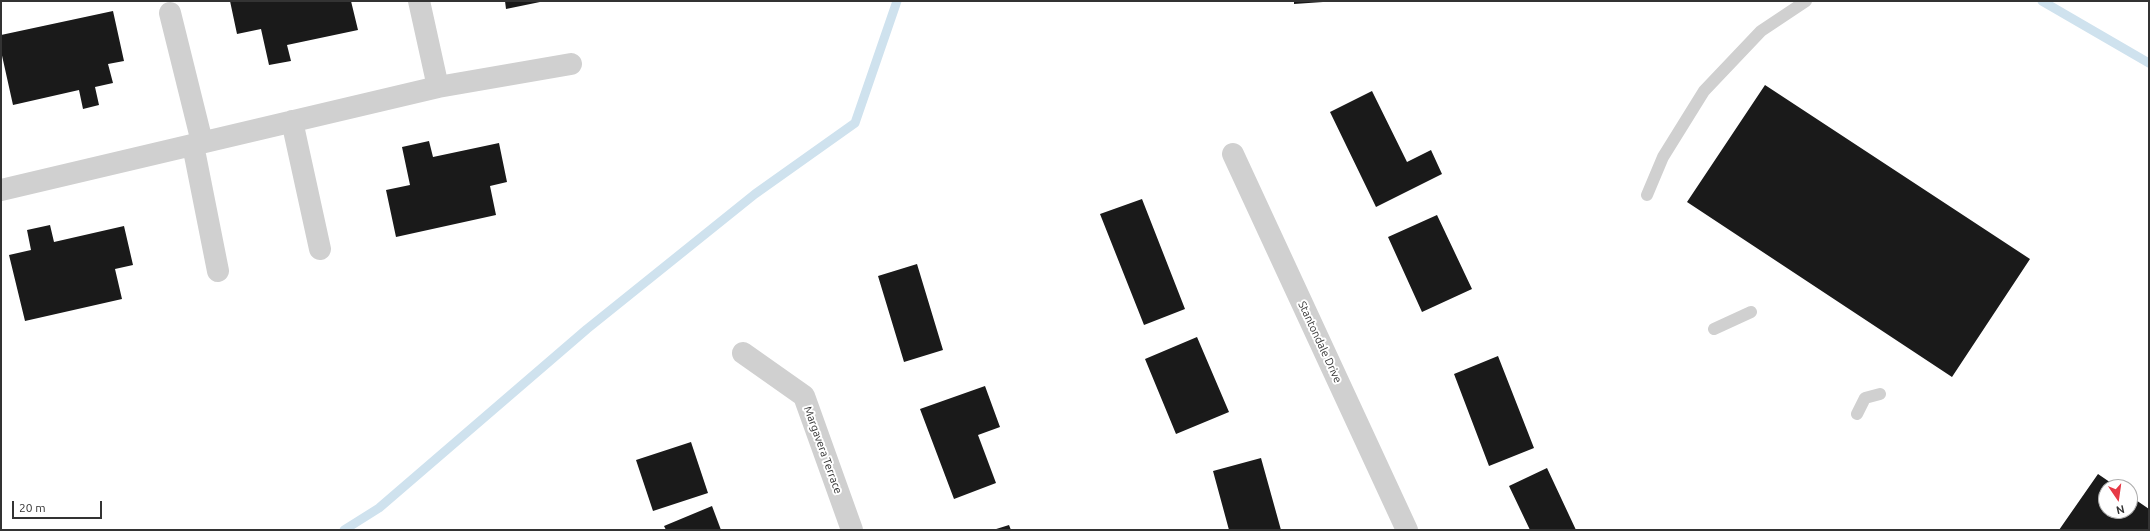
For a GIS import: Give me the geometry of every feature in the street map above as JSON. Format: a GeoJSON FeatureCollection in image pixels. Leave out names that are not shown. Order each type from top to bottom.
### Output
{"type":"FeatureCollection","features":[{"type":"Feature","properties":{"kind":"street"},"geometry":{"type":"LineString","coordinates":[[419,1],[438,87]]}},
{"type":"Feature","properties":{"kind":"street"},"geometry":{"type":"LineString","coordinates":[[170,13],[198,144],[218,271]]}},
{"type":"Feature","properties":{"kind":"street"},"geometry":{"type":"LineString","coordinates":[[1,190],[438,87],[571,64]]}},
{"type":"Feature","properties":{"kind":"street"},"geometry":{"type":"LineString","coordinates":[[292,121],[320,249]]}},
{"type":"Feature","properties":{"kind":"street","name":"Stantondale Drive"},"geometry":{"type":"LineString","coordinates":[[1233,154],[1407,530]]}},
{"type":"Feature","properties":{"kind":"street","name":"Margavera Terrace"},"geometry":{"type":"LineString","coordinates":[[743,353],[804,396],[852,530]]}},
{"type":"Feature","properties":{"kind":"lane"},"geometry":{"type":"LineString","coordinates":[[1647,195],[1663,157],[1704,91],[1761,31],[1806,1]]}},
{"type":"Feature","properties":{"kind":"lane"},"geometry":{"type":"LineString","coordinates":[[1714,329],[1751,312]]}},
{"type":"Feature","properties":{"kind":"lane"},"geometry":{"type":"LineString","coordinates":[[1857,414],[1865,398],[1880,394]]}},
{"type":"Feature","properties":{"kind":"building"},"geometry":{"type":"Polygon","coordinates":[[[230,1],[351,1],[358,30],[287,45],[291,61],[269,65],[261,29],[237,34],[230,1]]]}},
{"type":"Feature","properties":{"kind":"building"},"geometry":{"type":"Polygon","coordinates":[[[505,1],[539,1],[540,2],[506,9],[505,1]]]}},
{"type":"Feature","properties":{"kind":"building"},"geometry":{"type":"Polygon","coordinates":[[[1294,1],[1323,1],[1323,2],[1294,4],[1294,1]]]}},
{"type":"Feature","properties":{"kind":"building"},"geometry":{"type":"Polygon","coordinates":[[[113,11],[124,61],[108,64],[113,83],[95,87],[99,105],[83,109],[79,90],[13,105],[1,51],[1,35],[113,11]]]}},
{"type":"Feature","properties":{"kind":"building"},"geometry":{"type":"Polygon","coordinates":[[[1765,85],[2030,259],[1952,377],[1687,202],[1765,85]]]}},
{"type":"Feature","properties":{"kind":"building"},"geometry":{"type":"Polygon","coordinates":[[[1372,91],[1407,162],[1431,150],[1442,174],[1376,207],[1330,112],[1372,91]]]}},
{"type":"Feature","properties":{"kind":"building"},"geometry":{"type":"Polygon","coordinates":[[[429,141],[433,157],[499,143],[507,182],[490,186],[496,215],[396,237],[386,190],[410,185],[402,147],[429,141]]]}},
{"type":"Feature","properties":{"kind":"building"},"geometry":{"type":"Polygon","coordinates":[[[1142,199],[1185,309],[1144,325],[1100,214],[1142,199]]]}},
{"type":"Feature","properties":{"kind":"building"},"geometry":{"type":"Polygon","coordinates":[[[1437,215],[1472,289],[1422,312],[1388,237],[1437,215]]]}},
{"type":"Feature","properties":{"kind":"building"},"geometry":{"type":"Polygon","coordinates":[[[50,225],[54,242],[124,226],[133,265],[115,269],[122,299],[25,321],[9,255],[31,250],[27,230],[50,225]]]}},
{"type":"Feature","properties":{"kind":"building"},"geometry":{"type":"Polygon","coordinates":[[[917,264],[943,350],[904,362],[878,276],[917,264]]]}},
{"type":"Feature","properties":{"kind":"building"},"geometry":{"type":"Polygon","coordinates":[[[1197,337],[1229,412],[1176,434],[1145,359],[1197,337]]]}},
{"type":"Feature","properties":{"kind":"building"},"geometry":{"type":"Polygon","coordinates":[[[1498,356],[1534,448],[1489,466],[1454,374],[1498,356]]]}},
{"type":"Feature","properties":{"kind":"building"},"geometry":{"type":"Polygon","coordinates":[[[985,386],[1000,427],[978,435],[996,483],[954,499],[920,409],[985,386]]]}},
{"type":"Feature","properties":{"kind":"building"},"geometry":{"type":"Polygon","coordinates":[[[691,442],[708,493],[653,511],[636,460],[691,442]]]}},
{"type":"Feature","properties":{"kind":"building"},"geometry":{"type":"Polygon","coordinates":[[[1261,458],[1281,530],[1229,530],[1213,471],[1261,458]]]}},
{"type":"Feature","properties":{"kind":"building"},"geometry":{"type":"Polygon","coordinates":[[[1547,468],[1576,530],[1530,530],[1509,486],[1547,468]]]}},
{"type":"Feature","properties":{"kind":"building"},"geometry":{"type":"Polygon","coordinates":[[[2098,474],[2105,479],[2098,479],[2098,519],[2138,519],[2138,501],[2149,509],[2149,530],[2059,530],[2098,474]]]}},
{"type":"Feature","properties":{"kind":"building"},"geometry":{"type":"Polygon","coordinates":[[[712,506],[721,530],[666,530],[664,526],[712,506]]]}},
{"type":"Feature","properties":{"kind":"building"},"geometry":{"type":"Polygon","coordinates":[[[1009,525],[1011,530],[993,530],[1009,525]]]}},
{"type":"Feature","properties":{"kind":"waterway"},"geometry":{"type":"LineString","coordinates":[[344,530],[379,508],[587,329],[755,194],[855,123],[897,1]]}},
{"type":"Feature","properties":{"kind":"waterway"},"geometry":{"type":"LineString","coordinates":[[2042,1],[2149,63]]}}]}
